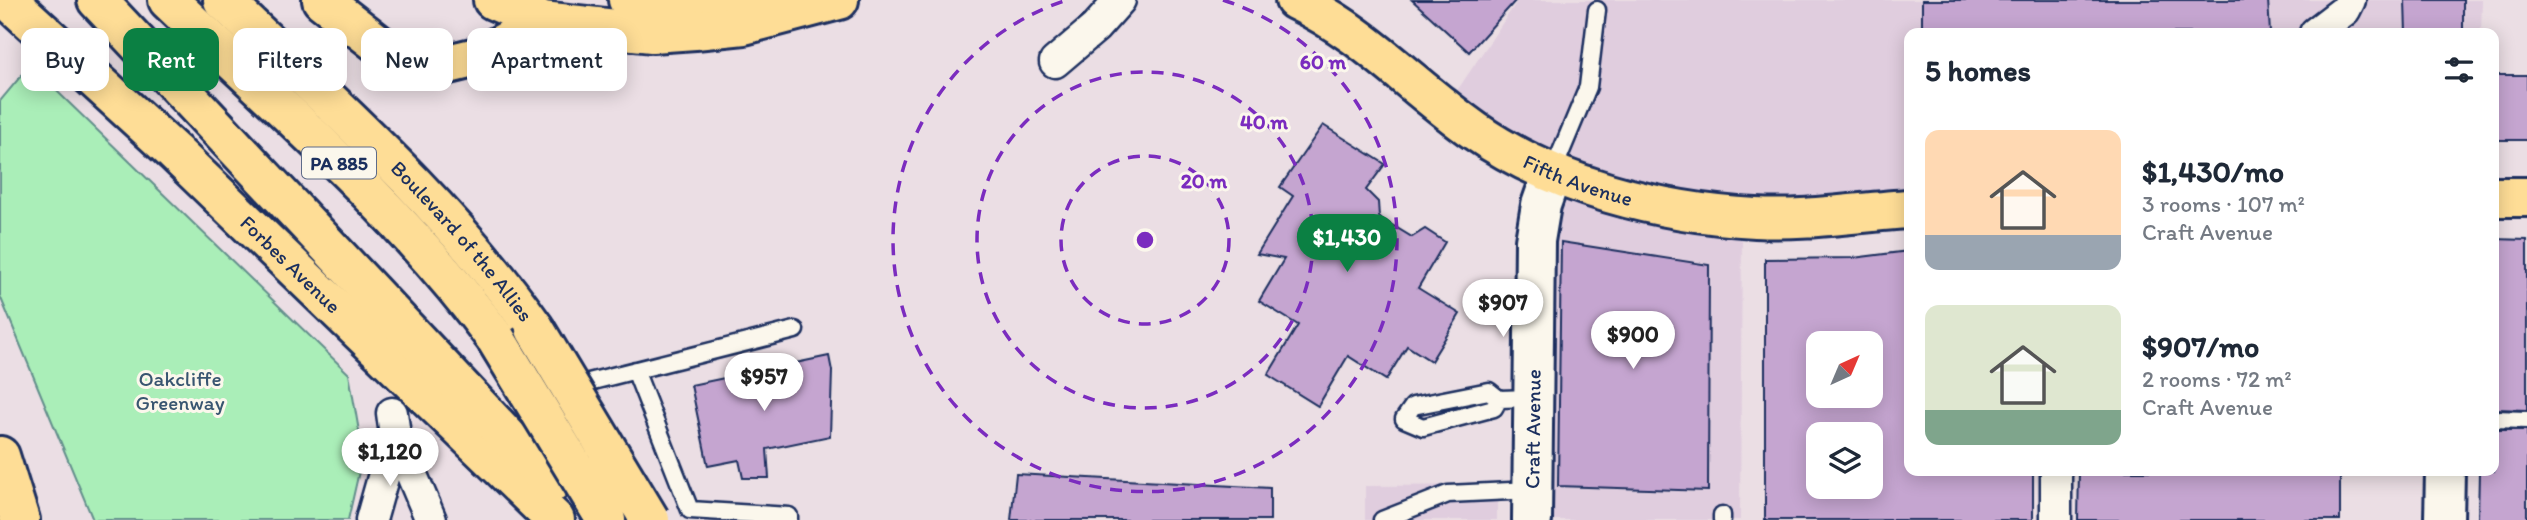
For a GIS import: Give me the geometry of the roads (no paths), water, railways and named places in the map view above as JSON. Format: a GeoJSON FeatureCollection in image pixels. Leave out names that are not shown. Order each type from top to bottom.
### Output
{"type":"FeatureCollection","features":[{"type":"Feature","properties":{"kind":"main road"},"geometry":{"type":"LineString","coordinates":[[8,0],[174,152]]}},
{"type":"Feature","properties":{"kind":"main road","name":"Forbes Avenue"},"geometry":{"type":"LineString","coordinates":[[32,0],[174,152],[555,520]]}},
{"type":"Feature","properties":{"kind":"main road"},"geometry":{"type":"LineString","coordinates":[[97,0],[502,404],[589,520]]}},
{"type":"Feature","properties":{"kind":"main road","name":"Boulevard of the Allies"},"geometry":{"type":"LineString","coordinates":[[168,0],[394,216],[439,266],[496,339],[606,520]]}},
{"type":"Feature","properties":{"kind":"main road","name":"Boulevard of the Allies"},"geometry":{"type":"LineString","coordinates":[[223,0],[422,190],[500,280],[535,329],[650,520]]}},
{"type":"Feature","properties":{"kind":"main road"},"geometry":{"type":"LineString","coordinates":[[322,0],[386,50],[406,59],[435,64],[461,63],[481,56],[542,21]]}},
{"type":"Feature","properties":{"kind":"main road"},"geometry":{"type":"LineString","coordinates":[[493,0],[542,21],[652,33],[744,25],[839,0]]}},
{"type":"Feature","properties":{"kind":"main road"},"geometry":{"type":"LineString","coordinates":[[629,0],[714,7],[758,0]]}},
{"type":"Feature","properties":{"kind":"main road","name":"Fifth Avenue"},"geometry":{"type":"LineString","coordinates":[[1295,0],[1350,31],[1475,131],[1553,171],[1600,190],[1710,214],[1785,218],[1904,209]]}},
{"type":"Feature","properties":{"kind":"main road"},"geometry":{"type":"LineString","coordinates":[[1320,0],[1350,31]]}},
{"type":"Feature","properties":{"kind":"main road"},"geometry":{"type":"LineString","coordinates":[[2499,197],[2527,197]]}},
{"type":"Feature","properties":{"kind":"main road"},"geometry":{"type":"LineString","coordinates":[[0,456],[20,520]]}},
{"type":"Feature","properties":{"kind":"street"},"geometry":{"type":"LineString","coordinates":[[1055,62],[1095,28],[1119,0]]}},
{"type":"Feature","properties":{"kind":"street"},"geometry":{"type":"LineString","coordinates":[[2322,28],[2345,10],[2350,0]]}},
{"type":"Feature","properties":{"kind":"street","name":"Craft Avenue"},"geometry":{"type":"LineString","coordinates":[[1532,505],[1516,398],[1535,241],[1541,205],[1553,171]]}},
{"type":"Feature","properties":{"kind":"street"},"geometry":{"type":"LineString","coordinates":[[371,520],[394,424],[431,520]]}},
{"type":"Feature","properties":{"kind":"street"},"geometry":{"type":"LineString","coordinates":[[2056,476],[2056,520]]}},
{"type":"Feature","properties":{"kind":"street"},"geometry":{"type":"LineString","coordinates":[[2444,520],[2445,476]]}},
{"type":"Feature","properties":{"kind":"lane"},"geometry":{"type":"LineString","coordinates":[[1553,171],[1588,87],[1597,10]]}},
{"type":"Feature","properties":{"kind":"lane"},"geometry":{"type":"LineString","coordinates":[[502,404],[795,330]]}},
{"type":"Feature","properties":{"kind":"lane"},"geometry":{"type":"LineString","coordinates":[[635,370],[690,510],[789,516],[789,520]]}},
{"type":"Feature","properties":{"kind":"lane"},"geometry":{"type":"LineString","coordinates":[[1489,391],[1516,398],[1494,408],[1423,427],[1404,419],[1413,406],[1489,391]]}},
{"type":"Feature","properties":{"kind":"lane"},"geometry":{"type":"LineString","coordinates":[[2499,419],[2527,420]]}},
{"type":"Feature","properties":{"kind":"lane"},"geometry":{"type":"LineString","coordinates":[[1382,520],[1448,494],[1532,505]]}},
{"type":"Feature","properties":{"kind":"park label","name":"Oakcliffe Greenway"},"geometry":{"type":"Point","coordinates":[180,391]}}]}
